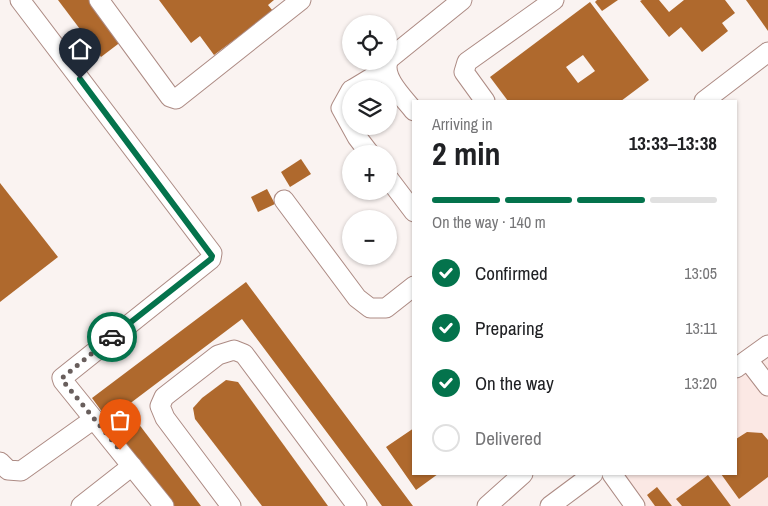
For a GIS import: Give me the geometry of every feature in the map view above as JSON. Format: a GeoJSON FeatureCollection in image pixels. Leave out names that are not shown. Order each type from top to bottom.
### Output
{"type":"FeatureCollection","features":[{"type":"Feature","properties":{"kind":"street"},"geometry":{"type":"LineString","coordinates":[[20,0],[212,256],[211,259],[63,375],[63,381],[164,506]]}},
{"type":"Feature","properties":{"kind":"street"},"geometry":{"type":"LineString","coordinates":[[99,0],[170,97],[176,99],[301,0]]}},
{"type":"Feature","properties":{"kind":"street"},"geometry":{"type":"LineString","coordinates":[[397,55],[462,0]]}},
{"type":"Feature","properties":{"kind":"street"},"geometry":{"type":"LineString","coordinates":[[484,100],[464,72],[467,62],[554,0]]}},
{"type":"Feature","properties":{"kind":"street"},"geometry":{"type":"LineString","coordinates":[[705,100],[768,52]]}},
{"type":"Feature","properties":{"kind":"street"},"geometry":{"type":"LineString","coordinates":[[364,80],[378,70]]}},
{"type":"Feature","properties":{"kind":"street"},"geometry":{"type":"LineString","coordinates":[[388,70],[389,77],[412,107]]}},
{"type":"Feature","properties":{"kind":"street"},"geometry":{"type":"LineString","coordinates":[[397,190],[412,209]]}},
{"type":"Feature","properties":{"kind":"street"},"geometry":{"type":"LineString","coordinates":[[284,200],[357,298],[370,308],[386,308],[412,288]]}},
{"type":"Feature","properties":{"kind":"street"},"geometry":{"type":"LineString","coordinates":[[768,345],[742,364],[768,386]]}},
{"type":"Feature","properties":{"kind":"street"},"geometry":{"type":"LineString","coordinates":[[231,506],[164,418],[160,406],[164,397],[218,356],[234,350],[244,354],[356,506]]}},
{"type":"Feature","properties":{"kind":"street"},"geometry":{"type":"LineString","coordinates":[[0,462],[8,470],[21,471],[94,419]]}},
{"type":"Feature","properties":{"kind":"street"},"geometry":{"type":"LineString","coordinates":[[81,506],[132,466]]}},
{"type":"Feature","properties":{"kind":"street"},"geometry":{"type":"LineString","coordinates":[[487,506],[522,475]]}},
{"type":"Feature","properties":{"kind":"street"},"geometry":{"type":"LineString","coordinates":[[550,506],[592,475]]}},
{"type":"Feature","properties":{"kind":"street"},"geometry":{"type":"LineString","coordinates":[[613,475],[636,506]]}},
{"type":"Feature","properties":{"kind":"shaded area"},"geometry":{"type":"Polygon","coordinates":[[[768,334],[768,506],[641,506],[617,475],[737,475],[737,358],[768,334]]]}},
{"type":"Feature","properties":{"kind":"building"},"geometry":{"type":"Polygon","coordinates":[[[58,0],[92,0],[122,41],[101,57],[58,0]]]}},
{"type":"Feature","properties":{"kind":"building"},"geometry":{"type":"Polygon","coordinates":[[[159,0],[274,0],[268,5],[273,11],[214,55],[200,36],[191,43],[159,0]]]}},
{"type":"Feature","properties":{"kind":"building"},"geometry":{"type":"Polygon","coordinates":[[[597,0],[618,0],[602,11],[595,2],[597,0]]]}},
{"type":"Feature","properties":{"kind":"building"},"geometry":{"type":"Polygon","coordinates":[[[659,0],[669,12],[684,0],[725,0],[735,13],[722,23],[728,31],[702,52],[681,27],[669,37],[640,1],[659,0]]]}},
{"type":"Feature","properties":{"kind":"building"},"geometry":{"type":"Polygon","coordinates":[[[746,0],[768,0],[768,31],[746,0]]]}},
{"type":"Feature","properties":{"kind":"building"},"geometry":{"type":"Polygon","coordinates":[[[590,2],[649,80],[622,100],[507,100],[490,77],[590,2]],[[583,55],[566,67],[578,83],[595,71],[583,55]]]}},
{"type":"Feature","properties":{"kind":"building"},"geometry":{"type":"Polygon","coordinates":[[[301,159],[311,174],[290,187],[281,172],[301,159]]]}},
{"type":"Feature","properties":{"kind":"building"},"geometry":{"type":"Polygon","coordinates":[[[0,183],[58,257],[0,302],[0,183]]]}},
{"type":"Feature","properties":{"kind":"building"},"geometry":{"type":"Polygon","coordinates":[[[267,189],[275,204],[258,212],[251,197],[267,189]]]}},
{"type":"Feature","properties":{"kind":"building"},"geometry":{"type":"Polygon","coordinates":[[[246,282],[413,506],[382,506],[242,319],[108,420],[92,398],[246,282]]]}},
{"type":"Feature","properties":{"kind":"building"},"geometry":{"type":"Polygon","coordinates":[[[226,380],[238,382],[328,506],[262,506],[195,419],[193,408],[202,398],[226,380]]]}},
{"type":"Feature","properties":{"kind":"building"},"geometry":{"type":"Polygon","coordinates":[[[138,423],[201,506],[173,506],[120,437],[138,423]]]}},
{"type":"Feature","properties":{"kind":"building"},"geometry":{"type":"Polygon","coordinates":[[[412,429],[412,475],[437,475],[416,490],[386,447],[412,429]]]}},
{"type":"Feature","properties":{"kind":"building"},"geometry":{"type":"Polygon","coordinates":[[[747,432],[762,433],[768,440],[768,477],[739,499],[722,475],[737,475],[737,438],[747,432]]]}},
{"type":"Feature","properties":{"kind":"building"},"geometry":{"type":"Polygon","coordinates":[[[708,475],[731,506],[682,506],[676,499],[708,475]]]}},
{"type":"Feature","properties":{"kind":"building"},"geometry":{"type":"Polygon","coordinates":[[[657,487],[672,506],[655,506],[647,495],[657,487]]]}},
{"type":"Feature","properties":{"kind":"way so far"},"geometry":{"type":"LineString","coordinates":[[112,337],[63,375],[62,378],[120,450]]}},
{"type":"Feature","properties":{"kind":"route"},"geometry":{"type":"LineString","coordinates":[[80,79],[212,253],[211,259],[112,337]]}}]}
